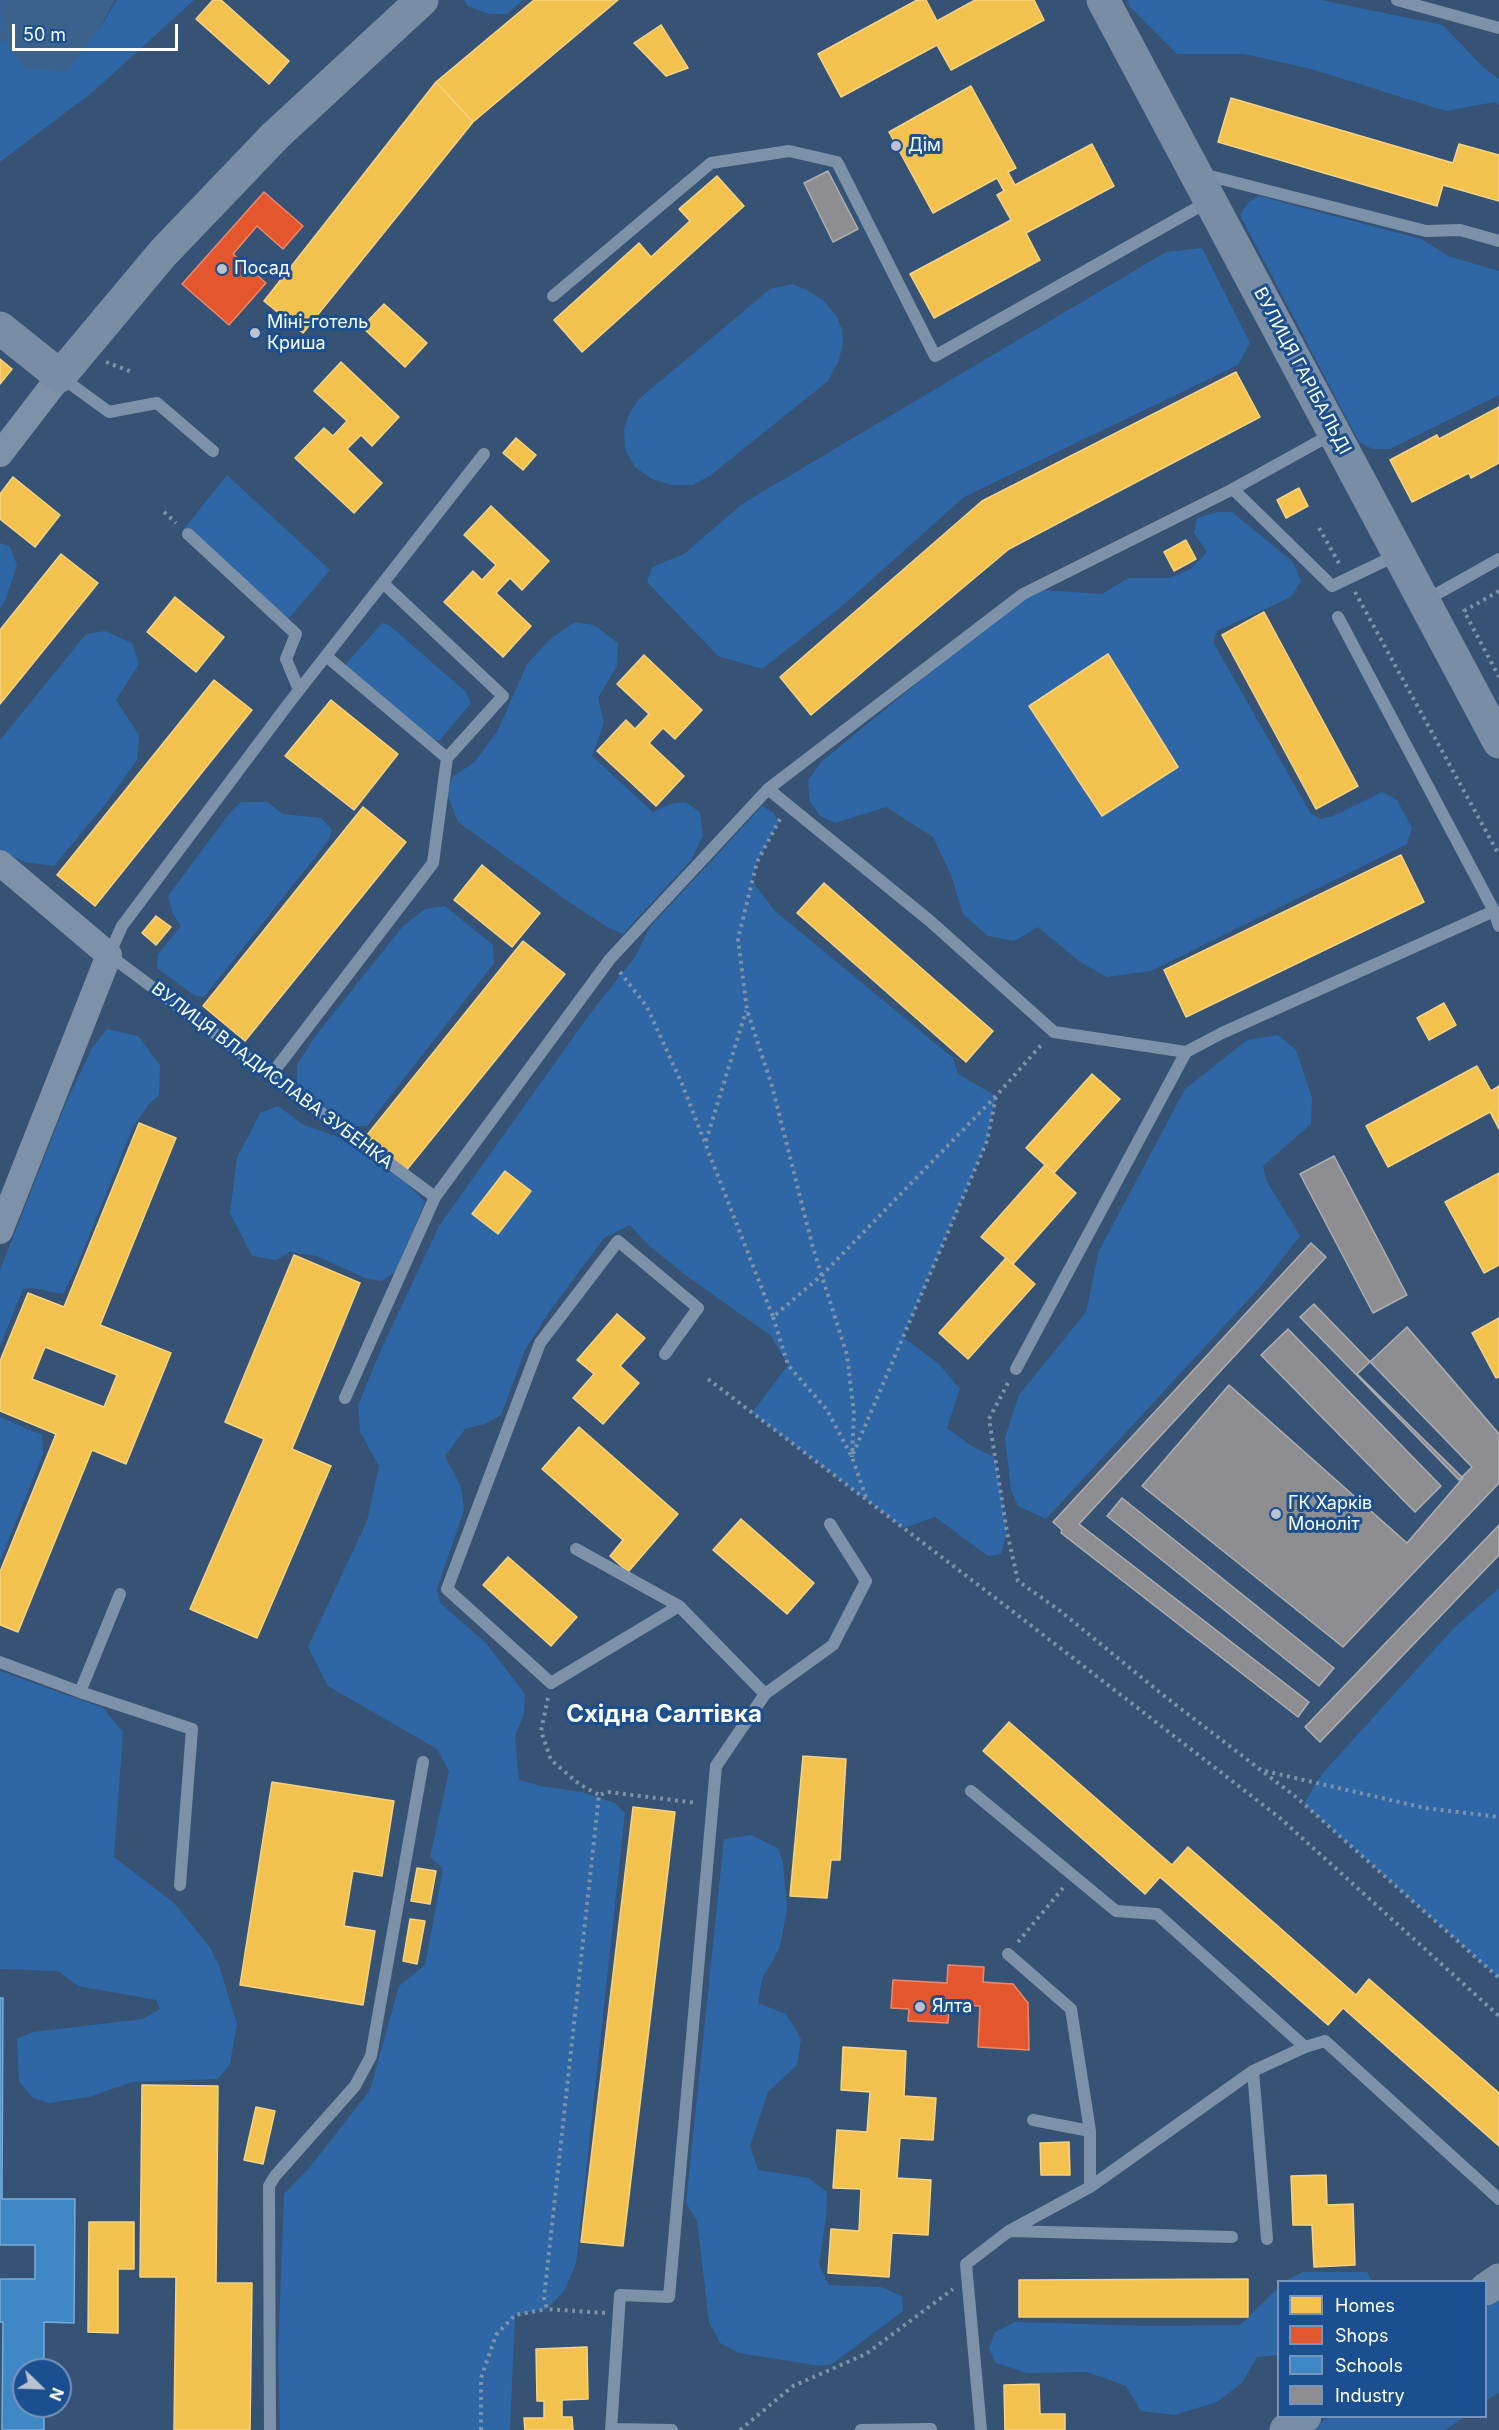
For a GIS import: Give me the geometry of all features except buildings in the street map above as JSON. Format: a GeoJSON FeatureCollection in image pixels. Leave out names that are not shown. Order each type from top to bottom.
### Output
{"type":"FeatureCollection","features":[{"type":"Feature","properties":{"kind":"street"},"geometry":{"type":"LineString","coordinates":[[0,454],[60,376],[163,253],[275,136],[422,0]]}},
{"type":"Feature","properties":{"kind":"street","name":"ВУЛИЦЯ ГАРІБАЛЬДІ"},"geometry":{"type":"LineString","coordinates":[[1103,0],[1499,742]]}},
{"type":"Feature","properties":{"kind":"street"},"geometry":{"type":"LineString","coordinates":[[0,328],[60,376]]}},
{"type":"Feature","properties":{"kind":"street","name":"ВУЛИЦЯ ВЛАДИСЛАВА ЗУБЕНКА"},"geometry":{"type":"LineString","coordinates":[[0,863],[109,955]]}},
{"type":"Feature","properties":{"kind":"street"},"geometry":{"type":"LineString","coordinates":[[0,1231],[109,955]]}},
{"type":"Feature","properties":{"kind":"street"},"geometry":{"type":"LineString","coordinates":[[1286,2430],[1302,2418]]}},
{"type":"Feature","properties":{"kind":"lane"},"geometry":{"type":"LineString","coordinates":[[1397,0],[1499,28]]}},
{"type":"Feature","properties":{"kind":"lane"},"geometry":{"type":"LineString","coordinates":[[552,296],[711,163],[789,151],[837,162],[935,356],[1203,186],[1426,231],[1460,230],[1499,241]]}},
{"type":"Feature","properties":{"kind":"lane"},"geometry":{"type":"LineString","coordinates":[[60,376],[109,412],[156,403],[213,451]]}},
{"type":"Feature","properties":{"kind":"lane"},"geometry":{"type":"LineString","coordinates":[[345,1398],[435,1197],[610,959],[768,789],[1023,594],[1233,489],[1335,432]]}},
{"type":"Feature","properties":{"kind":"lane"},"geometry":{"type":"LineString","coordinates":[[109,955],[122,926],[299,690],[484,454]]}},
{"type":"Feature","properties":{"kind":"lane"},"geometry":{"type":"LineString","coordinates":[[1233,489],[1332,586],[1400,553]]}},
{"type":"Feature","properties":{"kind":"lane"},"geometry":{"type":"LineString","coordinates":[[188,534],[296,634],[286,659],[299,690]]}},
{"type":"Feature","properties":{"kind":"lane"},"geometry":{"type":"LineString","coordinates":[[1425,600],[1499,559]]}},
{"type":"Feature","properties":{"kind":"lane"},"geometry":{"type":"LineString","coordinates":[[271,1075],[434,863],[447,758],[503,696],[383,583]]}},
{"type":"Feature","properties":{"kind":"lane"},"geometry":{"type":"LineString","coordinates":[[1338,617],[1494,911],[1499,926]]}},
{"type":"Feature","properties":{"kind":"lane"},"geometry":{"type":"LineString","coordinates":[[326,656],[447,758]]}},
{"type":"Feature","properties":{"kind":"lane"},"geometry":{"type":"LineString","coordinates":[[768,789],[930,921],[1054,1032],[1186,1052]]}},
{"type":"Feature","properties":{"kind":"lane"},"geometry":{"type":"LineString","coordinates":[[1016,1369],[1186,1052],[1222,1033],[1494,911]]}},
{"type":"Feature","properties":{"kind":"lane","name":"ВУЛИЦЯ ВЛАДИСЛАВА ЗУБЕНКА"},"geometry":{"type":"LineString","coordinates":[[109,955],[435,1197]]}},
{"type":"Feature","properties":{"kind":"lane"},"geometry":{"type":"LineString","coordinates":[[665,1354],[698,1308],[618,1241],[540,1343],[447,1589],[551,1683],[679,1606]]}},
{"type":"Feature","properties":{"kind":"lane"},"geometry":{"type":"LineString","coordinates":[[672,2430],[611,2429],[620,2295],[669,2298],[716,1766],[765,1694],[832,1645],[866,1581],[830,1524]]}},
{"type":"Feature","properties":{"kind":"lane"},"geometry":{"type":"LineString","coordinates":[[576,1549],[679,1606],[765,1694]]}},
{"type":"Feature","properties":{"kind":"lane"},"geometry":{"type":"LineString","coordinates":[[80,1692],[120,1594]]}},
{"type":"Feature","properties":{"kind":"lane"},"geometry":{"type":"LineString","coordinates":[[0,1662],[80,1692],[192,1729],[180,1885]]}},
{"type":"Feature","properties":{"kind":"lane"},"geometry":{"type":"LineString","coordinates":[[270,2430],[269,2186],[275,2176],[356,2086],[371,2056],[423,1762]]}},
{"type":"Feature","properties":{"kind":"lane"},"geometry":{"type":"LineString","coordinates":[[971,1791],[1116,1911],[1157,1914],[1305,2048]]}},
{"type":"Feature","properties":{"kind":"lane"},"geometry":{"type":"LineString","coordinates":[[1008,1954],[1071,2009],[1090,2131],[1090,2187]]}},
{"type":"Feature","properties":{"kind":"lane"},"geometry":{"type":"LineString","coordinates":[[981,2430],[966,2264],[1009,2231],[1090,2187],[1253,2071],[1325,2041],[1499,2199]]}},
{"type":"Feature","properties":{"kind":"lane"},"geometry":{"type":"LineString","coordinates":[[1253,2071],[1267,2239]]}},
{"type":"Feature","properties":{"kind":"lane"},"geometry":{"type":"LineString","coordinates":[[1033,2120],[1090,2131]]}},
{"type":"Feature","properties":{"kind":"lane"},"geometry":{"type":"LineString","coordinates":[[1009,2231],[1232,2237]]}},
{"type":"Feature","properties":{"kind":"lane"},"geometry":{"type":"LineString","coordinates":[[861,2430],[931,2429]]}},
{"type":"Feature","properties":{"kind":"path"},"geometry":{"type":"LineString","coordinates":[[112,365],[132,372]]}},
{"type":"Feature","properties":{"kind":"path"},"geometry":{"type":"LineString","coordinates":[[1319,528],[1499,855]]}},
{"type":"Feature","properties":{"kind":"path"},"geometry":{"type":"LineString","coordinates":[[1499,591],[1464,610],[1499,677]]}},
{"type":"Feature","properties":{"kind":"path"},"geometry":{"type":"LineString","coordinates":[[788,805],[756,862],[738,939],[747,1010],[772,1086],[822,1275],[847,1355],[854,1414],[852,1457]]}},
{"type":"Feature","properties":{"kind":"path"},"geometry":{"type":"LineString","coordinates":[[610,959],[647,1007],[682,1084],[773,1317],[788,1365],[827,1410],[852,1457],[867,1500]]}},
{"type":"Feature","properties":{"kind":"path"},"geometry":{"type":"LineString","coordinates":[[705,1143],[747,1010]]}},
{"type":"Feature","properties":{"kind":"path"},"geometry":{"type":"LineString","coordinates":[[773,1317],[822,1275],[996,1096],[1054,1032]]}},
{"type":"Feature","properties":{"kind":"path"},"geometry":{"type":"LineString","coordinates":[[852,1457],[987,1141],[996,1096]]}},
{"type":"Feature","properties":{"kind":"path"},"geometry":{"type":"LineString","coordinates":[[1016,1369],[989,1419],[1007,1533],[1018,1581],[1059,1610],[1163,1695],[1296,1797],[1499,1978]]}},
{"type":"Feature","properties":{"kind":"path"},"geometry":{"type":"LineString","coordinates":[[708,1379],[1280,1818],[1499,2016]]}},
{"type":"Feature","properties":{"kind":"path"},"geometry":{"type":"LineString","coordinates":[[551,1683],[540,1731],[551,1760],[579,1784],[599,1795],[608,1792],[713,1805]]}},
{"type":"Feature","properties":{"kind":"path"},"geometry":{"type":"LineString","coordinates":[[1262,1770],[1425,1808],[1499,1817]]}},
{"type":"Feature","properties":{"kind":"path"},"geometry":{"type":"LineString","coordinates":[[547,2308],[544,2298],[599,1795]]}},
{"type":"Feature","properties":{"kind":"path"},"geometry":{"type":"LineString","coordinates":[[1008,1954],[1073,1875]]}},
{"type":"Feature","properties":{"kind":"path"},"geometry":{"type":"LineString","coordinates":[[740,2430],[793,2386],[866,2354],[968,2277]]}},
{"type":"Feature","properties":{"kind":"path"},"geometry":{"type":"LineString","coordinates":[[481,2430],[481,2378],[496,2336],[515,2315],[547,2308],[619,2314]]}},
{"type":"Feature","properties":{"kind":"shaded area"},"geometry":{"type":"Polygon","coordinates":[[[0,0],[98,31],[117,0],[194,0],[94,91],[0,162],[0,0]]]}},
{"type":"Feature","properties":{"kind":"shaded area"},"geometry":{"type":"Polygon","coordinates":[[[2,0],[115,0],[98,31],[66,72],[23,68],[2,35],[0,4],[2,0]]]}},
{"type":"Feature","properties":{"kind":"shaded area"},"geometry":{"type":"Polygon","coordinates":[[[464,0],[523,0],[507,14],[489,14],[468,6],[464,0]]]}},
{"type":"Feature","properties":{"kind":"shaded area"},"geometry":{"type":"Polygon","coordinates":[[[1128,0],[1321,0],[1443,25],[1483,67],[1499,79],[1499,105],[1495,102],[1446,111],[1311,69],[1244,54],[1177,54],[1129,6],[1128,0]]]}},
{"type":"Feature","properties":{"kind":"shaded area"},"geometry":{"type":"Polygon","coordinates":[[[1259,196],[1421,239],[1448,256],[1499,271],[1499,395],[1390,449],[1372,449],[1359,442],[1240,215],[1248,203],[1259,196]]]}},
{"type":"Feature","properties":{"kind":"shaded area"},"geometry":{"type":"Polygon","coordinates":[[[1202,248],[1250,343],[1238,365],[964,497],[841,607],[762,669],[718,656],[647,582],[652,567],[684,554],[742,504],[1166,252],[1202,248]]]}},
{"type":"Feature","properties":{"kind":"shaded area"},"geometry":{"type":"Polygon","coordinates":[[[792,284],[823,300],[836,315],[842,329],[843,343],[839,360],[828,381],[711,475],[693,485],[672,485],[652,479],[635,467],[625,450],[624,430],[630,412],[639,399],[770,289],[792,284]]]}},
{"type":"Feature","properties":{"kind":"shaded area"},"geometry":{"type":"Polygon","coordinates":[[[227,475],[330,570],[284,624],[183,530],[227,475]]]}},
{"type":"Feature","properties":{"kind":"shaded area"},"geometry":{"type":"Polygon","coordinates":[[[1217,512],[1232,512],[1293,562],[1301,581],[1291,597],[1217,631],[1213,642],[1311,814],[1321,819],[1333,816],[1382,792],[1397,800],[1412,828],[1407,844],[1151,971],[1107,977],[1080,962],[1038,927],[1014,941],[988,936],[963,914],[951,875],[933,837],[886,807],[835,823],[820,816],[810,802],[808,781],[821,762],[1015,603],[1044,590],[1102,594],[1128,578],[1169,578],[1191,569],[1207,552],[1194,533],[1197,518],[1217,512]]]}},
{"type":"Feature","properties":{"kind":"shaded area"},"geometry":{"type":"Polygon","coordinates":[[[0,543],[10,547],[17,565],[5,601],[0,608],[0,543]]]}},
{"type":"Feature","properties":{"kind":"shaded area"},"geometry":{"type":"Polygon","coordinates":[[[575,622],[594,625],[618,643],[617,666],[598,698],[604,723],[592,756],[653,812],[670,804],[685,802],[700,812],[703,836],[691,860],[623,934],[609,928],[569,902],[458,822],[447,793],[453,776],[474,763],[498,730],[527,664],[549,640],[575,622]]]}},
{"type":"Feature","properties":{"kind":"shaded area"},"geometry":{"type":"Polygon","coordinates":[[[382,623],[389,625],[466,692],[471,703],[440,740],[432,740],[345,665],[382,623]]]}},
{"type":"Feature","properties":{"kind":"shaded area"},"geometry":{"type":"Polygon","coordinates":[[[105,631],[132,643],[139,664],[116,700],[139,735],[137,760],[107,802],[54,866],[24,862],[0,850],[0,740],[86,634],[105,631]]]}},
{"type":"Feature","properties":{"kind":"shaded area"},"geometry":{"type":"Polygon","coordinates":[[[241,802],[267,802],[283,814],[321,818],[332,830],[328,841],[204,997],[195,996],[157,968],[158,954],[181,926],[173,914],[168,896],[229,814],[241,802]]]}},
{"type":"Feature","properties":{"kind":"shaded area"},"geometry":{"type":"Polygon","coordinates":[[[762,806],[774,813],[778,823],[757,862],[752,881],[775,911],[953,1058],[958,1074],[996,1096],[987,1141],[903,1337],[939,1364],[960,1389],[947,1428],[970,1445],[995,1458],[1007,1532],[1001,1554],[988,1556],[935,1517],[904,1528],[752,1413],[788,1365],[771,1336],[688,1277],[648,1245],[630,1225],[604,1238],[547,1315],[525,1350],[501,1415],[485,1424],[465,1429],[445,1456],[461,1487],[464,1510],[437,1589],[440,1603],[486,1643],[525,1694],[524,1714],[515,1736],[519,1780],[582,1792],[615,1803],[625,1813],[576,2264],[564,2291],[547,2309],[515,2315],[510,2430],[280,2430],[278,2352],[284,2194],[310,2167],[370,2090],[399,1986],[425,1965],[443,1869],[430,1857],[449,1771],[437,1749],[328,1686],[308,1647],[367,1521],[379,1466],[360,1432],[358,1405],[380,1352],[439,1226],[589,1015],[635,957],[650,927],[762,806]]]}},
{"type":"Feature","properties":{"kind":"shaded area"},"geometry":{"type":"Polygon","coordinates":[[[445,906],[493,945],[494,963],[367,1126],[351,1126],[297,1087],[297,1065],[314,1038],[403,926],[425,909],[445,906]]]}},
{"type":"Feature","properties":{"kind":"shaded area"},"geometry":{"type":"Polygon","coordinates":[[[107,1029],[138,1036],[160,1065],[159,1095],[149,1104],[133,1127],[74,1273],[63,1294],[32,1288],[23,1289],[0,1346],[0,1270],[65,1105],[92,1048],[107,1029]]]}},
{"type":"Feature","properties":{"kind":"shaded area"},"geometry":{"type":"Polygon","coordinates":[[[1278,1035],[1296,1050],[1312,1098],[1311,1124],[1263,1166],[1266,1180],[1300,1236],[1261,1286],[1046,1519],[1018,1506],[1011,1490],[1005,1438],[1019,1395],[1086,1312],[1099,1251],[1185,1089],[1247,1040],[1278,1035]]]}},
{"type":"Feature","properties":{"kind":"shaded area"},"geometry":{"type":"Polygon","coordinates":[[[278,1106],[304,1125],[336,1136],[404,1181],[425,1202],[395,1272],[382,1281],[365,1278],[316,1256],[290,1252],[276,1260],[252,1256],[230,1213],[237,1158],[260,1113],[278,1106]]]}},
{"type":"Feature","properties":{"kind":"shaded area"},"geometry":{"type":"Polygon","coordinates":[[[0,1417],[42,1435],[43,1454],[0,1561],[0,1417]]]}},
{"type":"Feature","properties":{"kind":"shaded area"},"geometry":{"type":"Polygon","coordinates":[[[1499,1588],[1499,1978],[1304,1804],[1321,1775],[1454,1628],[1499,1588]]]}},
{"type":"Feature","properties":{"kind":"shaded area"},"geometry":{"type":"Polygon","coordinates":[[[0,1671],[103,1708],[123,1732],[114,1857],[174,1903],[209,1946],[219,1966],[237,2024],[230,2064],[218,2079],[132,2082],[89,2097],[49,2103],[33,2098],[19,2082],[17,2039],[33,2032],[143,2019],[160,2009],[156,2000],[78,1986],[58,1971],[0,1969],[0,1671]]]}},
{"type":"Feature","properties":{"kind":"shaded area"},"geometry":{"type":"Polygon","coordinates":[[[751,1835],[778,1848],[783,1863],[787,1909],[780,1947],[762,1979],[758,2003],[786,2014],[801,2039],[797,2065],[768,2092],[750,2146],[758,2170],[809,2178],[827,2192],[826,2218],[819,2265],[829,2285],[881,2287],[902,2296],[903,2311],[832,2364],[820,2366],[739,2353],[720,2343],[709,2322],[697,2221],[686,2203],[724,1839],[751,1835]]]}},
{"type":"Feature","properties":{"kind":"shaded area"},"geometry":{"type":"Polygon","coordinates":[[[1303,2272],[1367,2272],[1371,2280],[1287,2280],[1303,2272]]]}},
{"type":"Feature","properties":{"kind":"shaded area"},"geometry":{"type":"Polygon","coordinates":[[[1277,2289],[1277,2355],[1257,2357],[1242,2383],[1217,2402],[1175,2415],[1141,2411],[1126,2386],[1087,2372],[1027,2373],[996,2363],[989,2349],[995,2332],[1015,2322],[1151,2326],[1240,2325],[1277,2289]]]}},
{"type":"Feature","properties":{"kind":"shaded area"},"geometry":{"type":"Polygon","coordinates":[[[1499,2299],[1499,2392],[1487,2400],[1487,2307],[1499,2299]]]}},
{"type":"Feature","properties":{"kind":"shaded area"},"geometry":{"type":"Polygon","coordinates":[[[1327,2418],[1463,2418],[1445,2430],[1309,2430],[1327,2418]]]}},
{"type":"Feature","properties":{"kind":"waterway"},"geometry":{"type":"LineString","coordinates":[[0,40],[2,35]]}},
{"type":"Feature","properties":{"kind":"place","name":"Дім"},"geometry":{"type":"Point","coordinates":[896,146]}},
{"type":"Feature","properties":{"kind":"place","name":"Посад"},"geometry":{"type":"Point","coordinates":[222,269]}},
{"type":"Feature","properties":{"kind":"place","name":"Міні-готель Криша"},"geometry":{"type":"Point","coordinates":[255,333]}},
{"type":"Feature","properties":{"kind":"place","name":"ГК Харків Моноліт"},"geometry":{"type":"Point","coordinates":[1276,1514]}},
{"type":"Feature","properties":{"kind":"place","name":"Ялта"},"geometry":{"type":"Point","coordinates":[920,2007]}},
{"type":"Feature","properties":{"kind":"district","name":"Східна Салтівка"},"geometry":{"type":"Point","coordinates":[664,1715]}}]}
